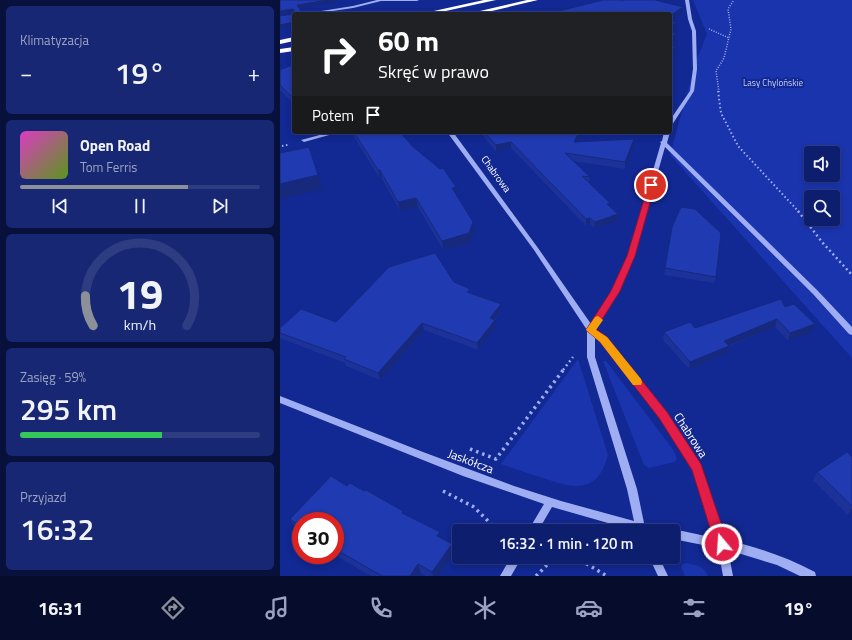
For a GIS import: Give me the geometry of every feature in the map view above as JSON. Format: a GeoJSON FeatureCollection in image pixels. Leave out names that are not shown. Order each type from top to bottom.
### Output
{"type":"FeatureCollection","features":[{"type":"Feature","properties":{"kind":"highway"},"geometry":{"type":"LineString","coordinates":[[433,12],[493,0]]}},
{"type":"Feature","properties":{"kind":"highway"},"geometry":{"type":"LineString","coordinates":[[479,12],[535,0]]}},
{"type":"Feature","properties":{"kind":"highway"},"geometry":{"type":"LineString","coordinates":[[280,42],[292,39]]}},
{"type":"Feature","properties":{"kind":"highway"},"geometry":{"type":"LineString","coordinates":[[280,52],[292,49]]}},
{"type":"Feature","properties":{"kind":"street"},"geometry":{"type":"LineString","coordinates":[[318,12],[353,7],[382,0],[394,2],[416,0]]}},
{"type":"Feature","properties":{"kind":"street"},"geometry":{"type":"LineString","coordinates":[[672,121],[692,91],[694,77],[694,31],[687,0]]}},
{"type":"Feature","properties":{"kind":"street"},"geometry":{"type":"LineString","coordinates":[[304,140],[329,134]]}},
{"type":"Feature","properties":{"kind":"street","name":"Chabrowa"},"geometry":{"type":"LineString","coordinates":[[451,134],[536,249],[591,330],[603,339],[663,415],[697,468],[722,544],[728,576]]}},
{"type":"Feature","properties":{"kind":"street"},"geometry":{"type":"LineString","coordinates":[[640,524],[632,489],[591,357],[591,330],[612,298],[631,256],[666,134]]}},
{"type":"Feature","properties":{"kind":"street"},"geometry":{"type":"LineString","coordinates":[[663,142],[815,292],[852,332]]}},
{"type":"Feature","properties":{"kind":"street","name":"Jaskółcza"},"geometry":{"type":"LineString","coordinates":[[280,399],[502,487],[624,524]]}},
{"type":"Feature","properties":{"kind":"street"},"geometry":{"type":"LineString","coordinates":[[537,524],[550,502]]}},
{"type":"Feature","properties":{"kind":"street"},"geometry":{"type":"LineString","coordinates":[[680,535],[769,556],[795,566],[811,576]]}},
{"type":"Feature","properties":{"kind":"street"},"geometry":{"type":"LineString","coordinates":[[505,576],[513,564]]}},
{"type":"Feature","properties":{"kind":"street"},"geometry":{"type":"LineString","coordinates":[[657,564],[663,576]]}},
{"type":"Feature","properties":{"kind":"path"},"geometry":{"type":"LineString","coordinates":[[734,0],[728,9],[731,29],[724,58],[716,71],[721,113],[738,146],[798,211],[822,242],[852,275]]}},
{"type":"Feature","properties":{"kind":"path"},"geometry":{"type":"LineString","coordinates":[[470,449],[496,459],[575,354]]}},
{"type":"Feature","properties":{"kind":"path"},"geometry":{"type":"LineString","coordinates":[[443,491],[467,501],[484,514],[492,524]]}},
{"type":"Feature","properties":{"kind":"path"},"geometry":{"type":"LineString","coordinates":[[536,576],[548,564]]}},
{"type":"Feature","properties":{"kind":"path"},"geometry":{"type":"LineString","coordinates":[[587,564],[607,576]]}},
{"type":"Feature","properties":{"kind":"green space","name":"Lasy Chylońskie"},"geometry":{"type":"Polygon","coordinates":[[[693,0],[852,0],[852,358],[670,155],[696,61],[707,34],[693,0]]]}},
{"type":"Feature","properties":{"kind":"green space"},"geometry":{"type":"Polygon","coordinates":[[[578,359],[608,455],[604,468],[598,477],[583,485],[565,485],[501,464],[578,359]]]}},
{"type":"Feature","properties":{"kind":"green space"},"geometry":{"type":"Polygon","coordinates":[[[603,361],[606,361],[674,451],[677,459],[675,462],[649,468],[644,465],[603,361]]]}},
{"type":"Feature","properties":{"kind":"green space"},"geometry":{"type":"Polygon","coordinates":[[[687,563],[697,565],[702,568],[708,576],[685,576],[681,567],[683,564],[687,563]]]}},
{"type":"Feature","properties":{"kind":"building"},"geometry":{"type":"Polygon","coordinates":[[[280,0],[328,0],[297,5],[302,12],[294,12],[293,9],[280,11],[280,0]]]}},
{"type":"Feature","properties":{"kind":"building"},"geometry":{"type":"Polygon","coordinates":[[[603,0],[655,0],[683,7],[672,15],[672,12],[555,12],[603,0]]]}},
{"type":"Feature","properties":{"kind":"building"},"geometry":{"type":"Polygon","coordinates":[[[292,14],[292,22],[280,25],[280,16],[292,14]]]}},
{"type":"Feature","properties":{"kind":"building"},"geometry":{"type":"Polygon","coordinates":[[[292,65],[292,97],[280,85],[280,70],[292,65]]]}},
{"type":"Feature","properties":{"kind":"building"},"geometry":{"type":"Polygon","coordinates":[[[355,134],[402,134],[412,146],[440,169],[443,168],[456,187],[452,188],[473,222],[469,233],[442,241],[416,198],[398,202],[380,170],[378,170],[355,134]]]}},
{"type":"Feature","properties":{"kind":"building"},"geometry":{"type":"Polygon","coordinates":[[[486,134],[578,134],[574,142],[634,139],[625,162],[565,153],[590,177],[582,176],[610,203],[607,204],[618,214],[595,222],[590,218],[586,219],[511,142],[496,145],[486,134]]]}},
{"type":"Feature","properties":{"kind":"building"},"geometry":{"type":"Polygon","coordinates":[[[309,147],[318,175],[280,184],[280,153],[309,147]]]}},
{"type":"Feature","properties":{"kind":"building"},"geometry":{"type":"Polygon","coordinates":[[[681,207],[695,209],[721,233],[716,277],[665,268],[672,227],[681,207]]]}},
{"type":"Feature","properties":{"kind":"building"},"geometry":{"type":"Polygon","coordinates":[[[435,253],[454,282],[470,289],[467,292],[501,304],[490,318],[495,320],[477,343],[422,323],[378,373],[344,359],[346,357],[280,333],[280,328],[301,309],[336,322],[389,267],[435,253]]]}},
{"type":"Feature","properties":{"kind":"building"},"geometry":{"type":"Polygon","coordinates":[[[781,299],[785,307],[794,304],[815,324],[790,333],[777,319],[724,341],[729,346],[690,362],[664,332],[690,322],[695,328],[781,299]]]}},
{"type":"Feature","properties":{"kind":"building"},"geometry":{"type":"Polygon","coordinates":[[[847,452],[852,457],[852,506],[817,472],[847,452]]]}},
{"type":"Feature","properties":{"kind":"building"},"geometry":{"type":"Polygon","coordinates":[[[331,476],[347,486],[350,483],[364,491],[366,490],[403,511],[402,513],[440,532],[437,536],[452,544],[432,572],[418,564],[410,576],[382,576],[344,554],[344,512],[297,512],[331,476]]]}},
{"type":"Feature","properties":{"kind":"slow traffic"},"geometry":{"type":"LineString","coordinates":[[598,320],[591,330],[603,339],[637,382]]}},
{"type":"Feature","properties":{"kind":"route"},"geometry":{"type":"LineString","coordinates":[[651,185],[631,256],[608,305],[591,330],[603,339],[663,415],[697,468],[722,544]]}}]}
